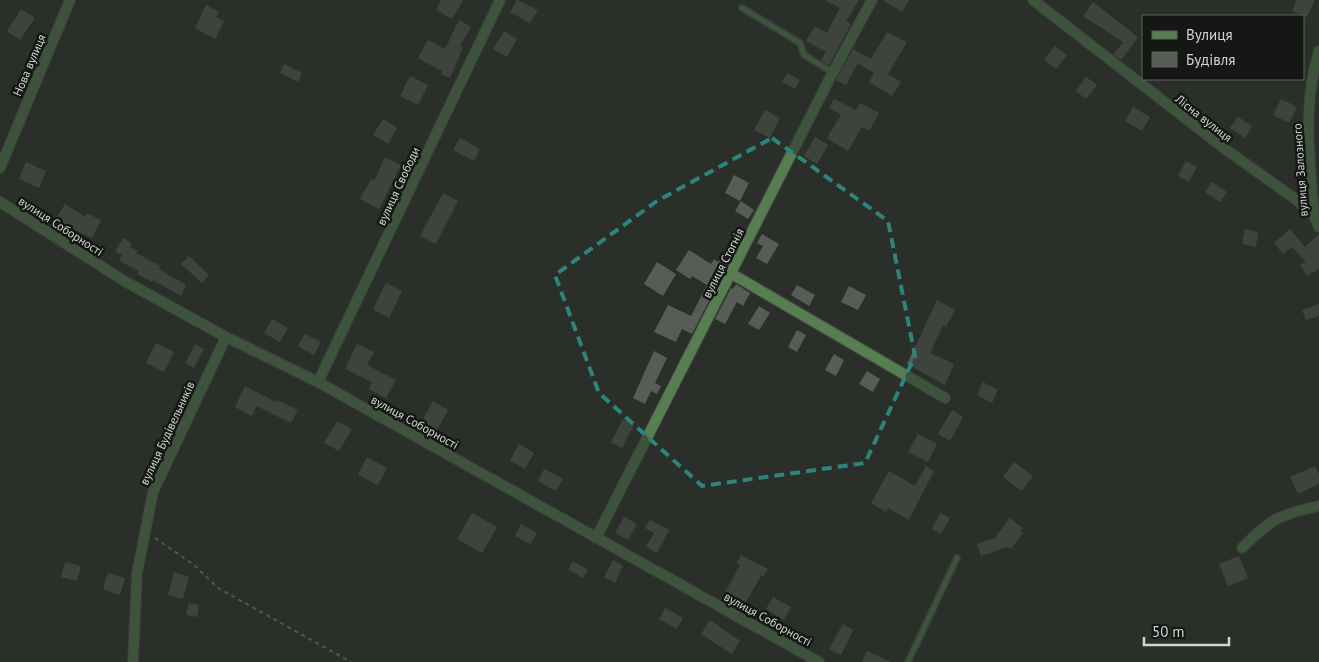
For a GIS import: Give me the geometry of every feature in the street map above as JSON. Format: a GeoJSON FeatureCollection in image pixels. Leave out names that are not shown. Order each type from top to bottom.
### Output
{"type":"FeatureCollection","features":[{"type":"Feature","properties":{"kind":"street","name":"Нова вулиця"},"geometry":{"type":"LineString","coordinates":[[0,168],[70,0]]}},
{"type":"Feature","properties":{"kind":"street","name":"вулиця Свободи"},"geometry":{"type":"LineString","coordinates":[[318,382],[500,0]]}},
{"type":"Feature","properties":{"kind":"street","name":"вулиця Стогнія"},"geometry":{"type":"LineString","coordinates":[[596,538],[732,274],[833,72],[872,0]]}},
{"type":"Feature","properties":{"kind":"street","name":"Лісна вулиця"},"geometry":{"type":"LineString","coordinates":[[1033,0],[1224,149],[1298,201],[1314,216]]}},
{"type":"Feature","properties":{"kind":"street","name":"вулиця Залозного"},"geometry":{"type":"LineString","coordinates":[[1319,51],[1313,69],[1308,131],[1314,216],[1319,227]]}},
{"type":"Feature","properties":{"kind":"street","name":"вулиця Соборності"},"geometry":{"type":"LineString","coordinates":[[0,202],[126,282],[226,337],[318,382],[819,662]]}},
{"type":"Feature","properties":{"kind":"street"},"geometry":{"type":"LineString","coordinates":[[732,274],[945,398]]}},
{"type":"Feature","properties":{"kind":"street","name":"вулиця Будівельників"},"geometry":{"type":"LineString","coordinates":[[133,662],[137,573],[153,492],[226,337]]}},
{"type":"Feature","properties":{"kind":"street"},"geometry":{"type":"LineString","coordinates":[[1242,548],[1265,526],[1284,513],[1319,506]]}},
{"type":"Feature","properties":{"kind":"lane"},"geometry":{"type":"LineString","coordinates":[[742,8],[800,43],[804,55],[833,72]]}},
{"type":"Feature","properties":{"kind":"lane"},"geometry":{"type":"LineString","coordinates":[[908,662],[957,558]]}},
{"type":"Feature","properties":{"kind":"path"},"geometry":{"type":"LineString","coordinates":[[145,531],[194,565],[218,588],[350,662]]}},
{"type":"Feature","properties":{"kind":"highlighted area"},"geometry":{"type":"Polygon","coordinates":[[[772,138],[888,221],[915,356],[865,463],[702,486],[599,393],[555,275],[657,201],[772,138]]]}},
{"type":"Feature","properties":{"kind":"building"},"geometry":{"type":"Polygon","coordinates":[[[441,0],[463,0],[452,19],[436,10],[441,0]]]}},
{"type":"Feature","properties":{"kind":"building"},"geometry":{"type":"Polygon","coordinates":[[[517,0],[538,10],[530,23],[510,12],[517,0]]]}},
{"type":"Feature","properties":{"kind":"building"},"geometry":{"type":"Polygon","coordinates":[[[825,0],[859,0],[846,21],[851,24],[829,65],[821,60],[826,52],[806,41],[815,26],[827,33],[840,8],[825,0]]]}},
{"type":"Feature","properties":{"kind":"building"},"geometry":{"type":"Polygon","coordinates":[[[883,0],[909,0],[902,12],[883,0]]]}},
{"type":"Feature","properties":{"kind":"building"},"geometry":{"type":"Polygon","coordinates":[[[1297,0],[1315,0],[1307,17],[1292,11],[1297,0]]]}},
{"type":"Feature","properties":{"kind":"building"},"geometry":{"type":"Polygon","coordinates":[[[1093,2],[1138,37],[1121,60],[1114,54],[1123,42],[1083,16],[1093,2]]]}},
{"type":"Feature","properties":{"kind":"building"},"geometry":{"type":"Polygon","coordinates":[[[206,5],[219,12],[216,17],[224,21],[215,39],[195,28],[206,5]]]}},
{"type":"Feature","properties":{"kind":"building"},"geometry":{"type":"Polygon","coordinates":[[[21,9],[35,18],[20,40],[7,31],[21,9]]]}},
{"type":"Feature","properties":{"kind":"building"},"geometry":{"type":"Polygon","coordinates":[[[459,20],[471,27],[460,46],[463,47],[450,78],[441,74],[442,71],[418,58],[428,40],[445,49],[459,20]]]}},
{"type":"Feature","properties":{"kind":"building"},"geometry":{"type":"Polygon","coordinates":[[[504,31],[517,39],[507,57],[493,49],[504,31]]]}},
{"type":"Feature","properties":{"kind":"building"},"geometry":{"type":"Polygon","coordinates":[[[887,32],[907,42],[888,74],[901,82],[892,96],[869,82],[874,73],[858,63],[846,85],[836,80],[853,49],[871,59],[887,32]]]}},
{"type":"Feature","properties":{"kind":"building"},"geometry":{"type":"Polygon","coordinates":[[[1055,46],[1067,55],[1056,69],[1044,60],[1055,46]]]}},
{"type":"Feature","properties":{"kind":"building"},"geometry":{"type":"Polygon","coordinates":[[[284,64],[302,73],[298,82],[280,73],[284,64]]]}},
{"type":"Feature","properties":{"kind":"building"},"geometry":{"type":"Polygon","coordinates":[[[787,73],[800,80],[795,89],[782,82],[787,73]]]}},
{"type":"Feature","properties":{"kind":"building"},"geometry":{"type":"Polygon","coordinates":[[[410,76],[428,85],[418,105],[400,96],[410,76]]]}},
{"type":"Feature","properties":{"kind":"building"},"geometry":{"type":"Polygon","coordinates":[[[1086,77],[1097,85],[1086,99],[1076,91],[1086,77]]]}},
{"type":"Feature","properties":{"kind":"building"},"geometry":{"type":"Polygon","coordinates":[[[834,99],[856,110],[860,103],[879,113],[869,131],[862,127],[848,151],[827,138],[841,115],[829,108],[834,99]]]}},
{"type":"Feature","properties":{"kind":"building"},"geometry":{"type":"Polygon","coordinates":[[[1281,99],[1297,107],[1289,123],[1273,115],[1281,99]]]}},
{"type":"Feature","properties":{"kind":"building"},"geometry":{"type":"Polygon","coordinates":[[[1133,107],[1150,117],[1142,131],[1125,121],[1133,107]]]}},
{"type":"Feature","properties":{"kind":"building"},"geometry":{"type":"Polygon","coordinates":[[[765,110],[780,118],[770,138],[754,130],[765,110]]]}},
{"type":"Feature","properties":{"kind":"building"},"geometry":{"type":"Polygon","coordinates":[[[1238,117],[1252,126],[1245,138],[1230,128],[1238,117]]]}},
{"type":"Feature","properties":{"kind":"building"},"geometry":{"type":"Polygon","coordinates":[[[383,119],[397,128],[388,144],[373,135],[383,119]]]}},
{"type":"Feature","properties":{"kind":"building"},"geometry":{"type":"Polygon","coordinates":[[[815,137],[828,145],[817,164],[804,156],[815,137]]]}},
{"type":"Feature","properties":{"kind":"building"},"geometry":{"type":"Polygon","coordinates":[[[460,138],[480,149],[474,161],[453,150],[460,138]]]}},
{"type":"Feature","properties":{"kind":"building"},"geometry":{"type":"Polygon","coordinates":[[[385,157],[401,165],[379,209],[360,199],[371,179],[374,181],[385,157]]]}},
{"type":"Feature","properties":{"kind":"building"},"geometry":{"type":"Polygon","coordinates":[[[1186,161],[1197,167],[1189,182],[1178,176],[1186,161]]]}},
{"type":"Feature","properties":{"kind":"building"},"geometry":{"type":"Polygon","coordinates":[[[26,162],[46,171],[39,188],[19,179],[26,162]]]}},
{"type":"Feature","properties":{"kind":"building"},"geometry":{"type":"Polygon","coordinates":[[[734,175],[749,183],[740,201],[725,193],[734,175]]]}},
{"type":"Feature","properties":{"kind":"building"},"geometry":{"type":"Polygon","coordinates":[[[1212,182],[1227,192],[1220,202],[1205,192],[1212,182]]]}},
{"type":"Feature","properties":{"kind":"building"},"geometry":{"type":"Polygon","coordinates":[[[443,193],[458,201],[436,244],[420,236],[443,193]]]}},
{"type":"Feature","properties":{"kind":"building"},"geometry":{"type":"Polygon","coordinates":[[[741,201],[754,210],[748,219],[735,211],[741,201]]]}},
{"type":"Feature","properties":{"kind":"building"},"geometry":{"type":"Polygon","coordinates":[[[65,204],[85,217],[87,213],[101,220],[92,238],[67,226],[63,232],[52,225],[65,204]]]}},
{"type":"Feature","properties":{"kind":"building"},"geometry":{"type":"Polygon","coordinates":[[[1245,229],[1258,232],[1256,247],[1242,244],[1245,229]]]}},
{"type":"Feature","properties":{"kind":"building"},"geometry":{"type":"Polygon","coordinates":[[[1290,229],[1305,247],[1319,234],[1319,269],[1307,276],[1300,265],[1306,262],[1292,247],[1283,254],[1274,243],[1290,229]]]}},
{"type":"Feature","properties":{"kind":"building"},"geometry":{"type":"Polygon","coordinates":[[[762,234],[779,244],[767,264],[756,258],[763,246],[757,243],[762,234]]]}},
{"type":"Feature","properties":{"kind":"building"},"geometry":{"type":"Polygon","coordinates":[[[123,238],[131,243],[131,247],[138,251],[136,253],[160,266],[159,269],[186,285],[181,296],[153,280],[152,282],[137,274],[139,271],[119,261],[122,255],[115,252],[123,238]]]}},
{"type":"Feature","properties":{"kind":"building"},"geometry":{"type":"Polygon","coordinates":[[[729,244],[736,248],[692,334],[682,329],[676,342],[654,332],[668,305],[691,316],[707,285],[692,276],[690,279],[676,270],[689,250],[711,264],[714,259],[718,262],[729,244]]]}},
{"type":"Feature","properties":{"kind":"building"},"geometry":{"type":"Polygon","coordinates":[[[189,256],[209,275],[202,283],[181,264],[189,256]]]}},
{"type":"Feature","properties":{"kind":"building"},"geometry":{"type":"Polygon","coordinates":[[[657,262],[676,274],[663,296],[644,284],[657,262]]]}},
{"type":"Feature","properties":{"kind":"building"},"geometry":{"type":"Polygon","coordinates":[[[386,283],[402,291],[389,318],[373,309],[386,283]]]}},
{"type":"Feature","properties":{"kind":"building"},"geometry":{"type":"Polygon","coordinates":[[[736,284],[750,293],[743,306],[737,302],[725,324],[715,319],[731,288],[733,289],[736,284]]]}},
{"type":"Feature","properties":{"kind":"building"},"geometry":{"type":"Polygon","coordinates":[[[797,285],[815,295],[809,306],[791,295],[797,285]]]}},
{"type":"Feature","properties":{"kind":"building"},"geometry":{"type":"Polygon","coordinates":[[[849,286],[866,295],[858,310],[841,302],[849,286]]]}},
{"type":"Feature","properties":{"kind":"building"},"geometry":{"type":"Polygon","coordinates":[[[937,300],[955,310],[946,327],[943,325],[930,353],[954,364],[945,385],[907,364],[937,300]]]}},
{"type":"Feature","properties":{"kind":"building"},"geometry":{"type":"Polygon","coordinates":[[[1319,304],[1319,316],[1306,320],[1302,310],[1319,304]]]}},
{"type":"Feature","properties":{"kind":"building"},"geometry":{"type":"Polygon","coordinates":[[[759,306],[770,313],[759,330],[748,324],[759,306]]]}},
{"type":"Feature","properties":{"kind":"building"},"geometry":{"type":"Polygon","coordinates":[[[272,319],[288,328],[280,342],[264,333],[272,319]]]}},
{"type":"Feature","properties":{"kind":"building"},"geometry":{"type":"Polygon","coordinates":[[[797,330],[806,335],[797,352],[788,347],[797,330]]]}},
{"type":"Feature","properties":{"kind":"building"},"geometry":{"type":"Polygon","coordinates":[[[305,334],[321,342],[314,355],[298,346],[305,334]]]}},
{"type":"Feature","properties":{"kind":"building"},"geometry":{"type":"Polygon","coordinates":[[[156,343],[174,352],[164,372],[146,363],[156,343]]]}},
{"type":"Feature","properties":{"kind":"building"},"geometry":{"type":"Polygon","coordinates":[[[195,344],[204,349],[194,368],[185,363],[195,344]]]}},
{"type":"Feature","properties":{"kind":"building"},"geometry":{"type":"Polygon","coordinates":[[[357,344],[374,352],[367,365],[396,380],[386,398],[369,389],[372,382],[345,369],[357,344]]]}},
{"type":"Feature","properties":{"kind":"building"},"geometry":{"type":"Polygon","coordinates":[[[654,351],[667,358],[655,383],[661,386],[657,394],[651,391],[645,404],[633,398],[654,351]]]}},
{"type":"Feature","properties":{"kind":"building"},"geometry":{"type":"Polygon","coordinates":[[[834,354],[844,360],[836,376],[825,370],[834,354]]]}},
{"type":"Feature","properties":{"kind":"building"},"geometry":{"type":"Polygon","coordinates":[[[867,371],[880,379],[873,392],[859,384],[867,371]]]}},
{"type":"Feature","properties":{"kind":"building"},"geometry":{"type":"Polygon","coordinates":[[[983,382],[998,390],[992,403],[977,395],[983,382]]]}},
{"type":"Feature","properties":{"kind":"building"},"geometry":{"type":"Polygon","coordinates":[[[245,386],[276,402],[277,400],[298,410],[291,423],[257,406],[252,416],[235,407],[245,386]]]}},
{"type":"Feature","properties":{"kind":"building"},"geometry":{"type":"Polygon","coordinates":[[[433,401],[448,410],[437,430],[422,421],[433,401]]]}},
{"type":"Feature","properties":{"kind":"building"},"geometry":{"type":"Polygon","coordinates":[[[952,410],[963,417],[950,441],[938,434],[952,410]]]}},
{"type":"Feature","properties":{"kind":"building"},"geometry":{"type":"Polygon","coordinates":[[[623,419],[634,425],[622,448],[611,442],[623,419]]]}},
{"type":"Feature","properties":{"kind":"building"},"geometry":{"type":"Polygon","coordinates":[[[337,421],[352,429],[339,451],[324,443],[337,421]]]}},
{"type":"Feature","properties":{"kind":"building"},"geometry":{"type":"Polygon","coordinates":[[[918,434],[937,444],[928,462],[908,452],[918,434]]]}},
{"type":"Feature","properties":{"kind":"building"},"geometry":{"type":"Polygon","coordinates":[[[519,444],[534,453],[525,469],[510,460],[519,444]]]}},
{"type":"Feature","properties":{"kind":"building"},"geometry":{"type":"Polygon","coordinates":[[[367,457],[387,468],[378,485],[358,475],[367,457]]]}},
{"type":"Feature","properties":{"kind":"building"},"geometry":{"type":"Polygon","coordinates":[[[1014,462],[1033,476],[1022,491],[1003,477],[1014,462]]]}},
{"type":"Feature","properties":{"kind":"building"},"geometry":{"type":"Polygon","coordinates":[[[926,466],[934,471],[909,520],[888,508],[886,512],[871,503],[889,471],[915,486],[926,466]]]}},
{"type":"Feature","properties":{"kind":"building"},"geometry":{"type":"Polygon","coordinates":[[[1315,466],[1319,474],[1319,484],[1298,494],[1290,477],[1315,466]]]}},
{"type":"Feature","properties":{"kind":"building"},"geometry":{"type":"Polygon","coordinates":[[[544,469],[563,479],[556,491],[538,481],[544,469]]]}},
{"type":"Feature","properties":{"kind":"building"},"geometry":{"type":"Polygon","coordinates":[[[472,513],[497,527],[482,553],[457,539],[472,513]]]}},
{"type":"Feature","properties":{"kind":"building"},"geometry":{"type":"Polygon","coordinates":[[[940,513],[950,518],[941,534],[932,529],[940,513]]]}},
{"type":"Feature","properties":{"kind":"building"},"geometry":{"type":"Polygon","coordinates":[[[624,517],[637,524],[628,540],[615,533],[624,517]]]}},
{"type":"Feature","properties":{"kind":"building"},"geometry":{"type":"Polygon","coordinates":[[[1009,518],[1023,528],[1020,531],[1023,533],[1011,549],[1007,547],[981,556],[977,544],[995,538],[1009,518]]]}},
{"type":"Feature","properties":{"kind":"building"},"geometry":{"type":"Polygon","coordinates":[[[650,520],[669,530],[657,553],[646,547],[654,533],[645,528],[650,520]]]}},
{"type":"Feature","properties":{"kind":"building"},"geometry":{"type":"Polygon","coordinates":[[[521,524],[537,533],[530,544],[515,536],[521,524]]]}},
{"type":"Feature","properties":{"kind":"building"},"geometry":{"type":"Polygon","coordinates":[[[741,555],[768,569],[763,577],[761,576],[744,605],[724,594],[740,565],[737,563],[741,555]]]}},
{"type":"Feature","properties":{"kind":"building"},"geometry":{"type":"Polygon","coordinates":[[[1239,556],[1248,578],[1228,586],[1219,564],[1239,556]]]}},
{"type":"Feature","properties":{"kind":"building"},"geometry":{"type":"Polygon","coordinates":[[[613,560],[623,566],[615,583],[604,577],[613,560]]]}},
{"type":"Feature","properties":{"kind":"building"},"geometry":{"type":"Polygon","coordinates":[[[573,561],[588,570],[583,578],[568,569],[573,561]]]}},
{"type":"Feature","properties":{"kind":"building"},"geometry":{"type":"Polygon","coordinates":[[[65,562],[81,566],[77,581],[61,577],[65,562]]]}},
{"type":"Feature","properties":{"kind":"building"},"geometry":{"type":"Polygon","coordinates":[[[174,572],[189,577],[183,599],[168,595],[174,572]]]}},
{"type":"Feature","properties":{"kind":"building"},"geometry":{"type":"Polygon","coordinates":[[[108,573],[125,578],[120,595],[103,589],[108,573]]]}},
{"type":"Feature","properties":{"kind":"building"},"geometry":{"type":"Polygon","coordinates":[[[773,597],[791,607],[784,620],[766,609],[773,597]]]}},
{"type":"Feature","properties":{"kind":"building"},"geometry":{"type":"Polygon","coordinates":[[[189,603],[199,605],[197,617],[186,615],[189,603]]]}},
{"type":"Feature","properties":{"kind":"building"},"geometry":{"type":"Polygon","coordinates":[[[665,608],[683,618],[677,629],[659,619],[665,608]]]}},
{"type":"Feature","properties":{"kind":"building"},"geometry":{"type":"Polygon","coordinates":[[[710,620],[740,641],[732,654],[701,634],[710,620]]]}},
{"type":"Feature","properties":{"kind":"building"},"geometry":{"type":"Polygon","coordinates":[[[843,624],[853,630],[841,655],[829,649],[843,624]]]}},
{"type":"Feature","properties":{"kind":"building"},"geometry":{"type":"Polygon","coordinates":[[[867,651],[891,662],[862,662],[867,651]]]}}]}
